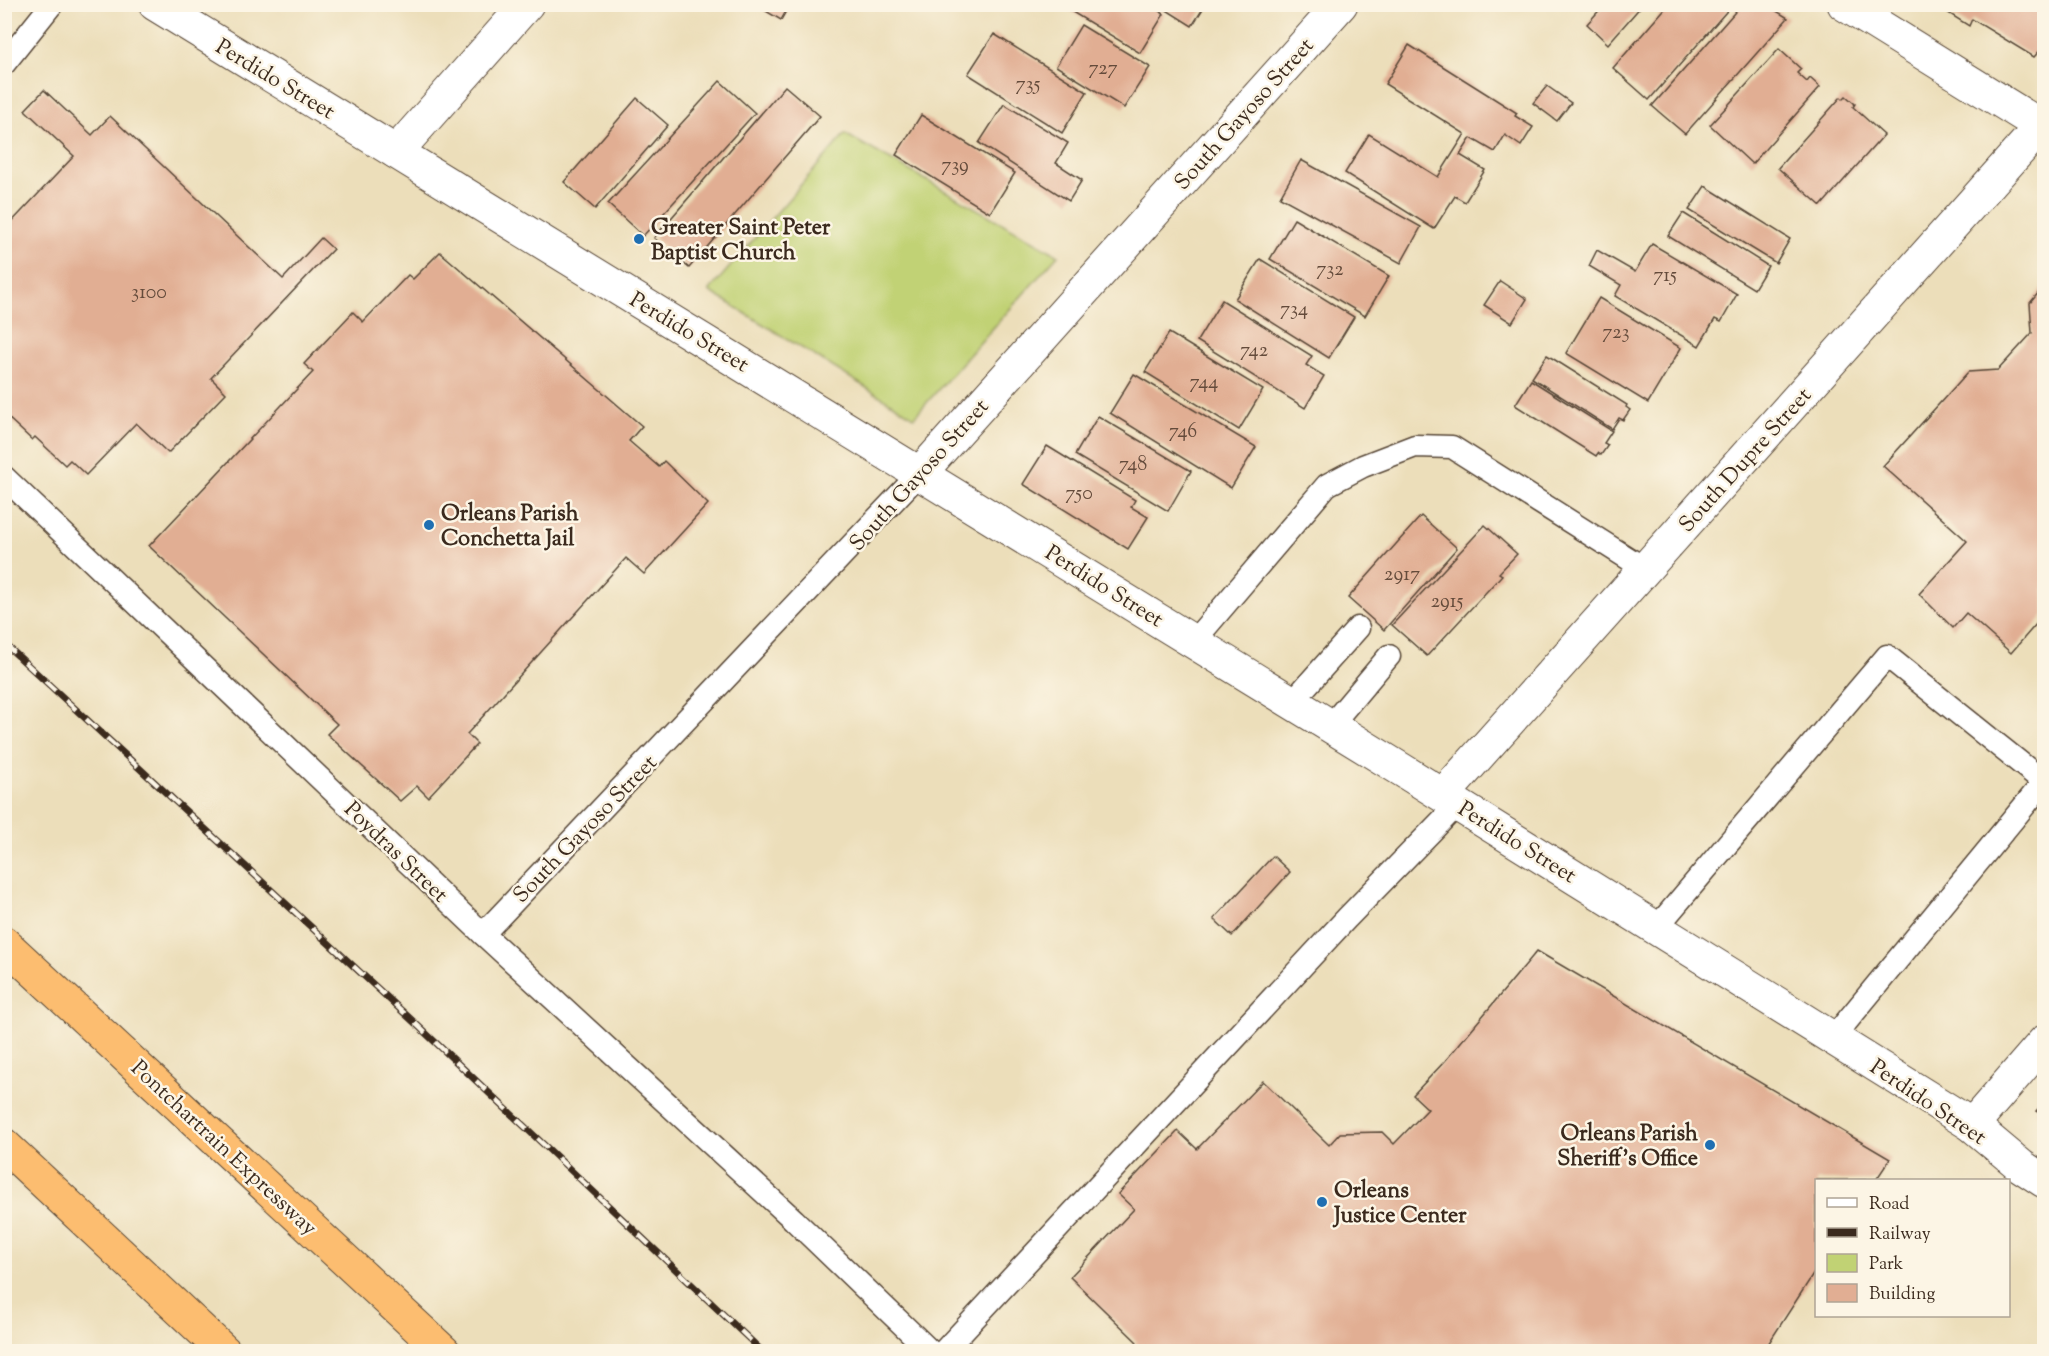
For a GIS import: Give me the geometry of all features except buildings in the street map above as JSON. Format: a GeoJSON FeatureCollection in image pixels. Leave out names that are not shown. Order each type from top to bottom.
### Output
{"type":"FeatureCollection","features":[{"type":"Feature","properties":{"kind":"highway","name":"Pontchartrain Expressway"},"geometry":{"type":"LineString","coordinates":[[4,943],[409,1317],[444,1352]]}},
{"type":"Feature","properties":{"kind":"highway"},"geometry":{"type":"LineString","coordinates":[[4,1145],[225,1352]]}},
{"type":"Feature","properties":{"kind":"highway"},"geometry":{"type":"LineString","coordinates":[[409,1317],[449,1352]]}},
{"type":"Feature","properties":{"kind":"street","name":"Perdido Street"},"geometry":{"type":"LineString","coordinates":[[155,4],[921,472],[1657,927],[1972,1125],[2021,1166],[2044,1181]]}},
{"type":"Feature","properties":{"kind":"street"},"geometry":{"type":"LineString","coordinates":[[396,152],[527,4]]}},
{"type":"Feature","properties":{"kind":"street","name":"South Gayoso Street"},"geometry":{"type":"LineString","coordinates":[[921,472],[1341,4]]}},
{"type":"Feature","properties":{"kind":"street"},"geometry":{"type":"LineString","coordinates":[[1845,4],[2044,126]]}},
{"type":"Feature","properties":{"kind":"street","name":"South Dupre Street"},"geometry":{"type":"LineString","coordinates":[[1451,799],[1645,569],[2044,126]]}},
{"type":"Feature","properties":{"kind":"street"},"geometry":{"type":"LineString","coordinates":[[1972,1125],[2044,1042]]}},
{"type":"Feature","properties":{"kind":"lane"},"geometry":{"type":"LineString","coordinates":[[4,64],[52,4]]}},
{"type":"Feature","properties":{"kind":"lane"},"geometry":{"type":"LineString","coordinates":[[1194,641],[1327,485],[1363,466],[1415,446],[1452,447],[1645,569]]}},
{"type":"Feature","properties":{"kind":"lane","name":"South Gayoso Street"},"geometry":{"type":"LineString","coordinates":[[483,934],[921,472]]}},
{"type":"Feature","properties":{"kind":"lane","name":"Poydras Street"},"geometry":{"type":"LineString","coordinates":[[4,477],[483,934],[794,1220],[931,1352]]}},
{"type":"Feature","properties":{"kind":"lane"},"geometry":{"type":"LineString","coordinates":[[1293,701],[1358,628]]}},
{"type":"Feature","properties":{"kind":"lane"},"geometry":{"type":"LineString","coordinates":[[1331,725],[1389,656]]}},
{"type":"Feature","properties":{"kind":"lane"},"geometry":{"type":"LineString","coordinates":[[1657,927],[1887,656],[2044,782],[1833,1038]]}},
{"type":"Feature","properties":{"kind":"lane"},"geometry":{"type":"LineString","coordinates":[[943,1352],[1339,927],[1451,799]]}},
{"type":"Feature","properties":{"kind":"green space"},"geometry":{"type":"Polygon","coordinates":[[[845,134],[1058,255],[914,417],[709,291],[845,134]]]}},
{"type":"Feature","properties":{"kind":"railway"},"geometry":{"type":"LineString","coordinates":[[4,643],[415,1023],[763,1352]]}},
{"type":"Feature","properties":{"kind":"place","name":"Greater Saint Peter Baptist Church"},"geometry":{"type":"Point","coordinates":[639,239]}},
{"type":"Feature","properties":{"kind":"place","name":"Orleans Parish Conchetta Jail"},"geometry":{"type":"Point","coordinates":[429,525]}},
{"type":"Feature","properties":{"kind":"place","name":"Orleans Parish Sheriff's Office"},"geometry":{"type":"Point","coordinates":[1710,1145]}},
{"type":"Feature","properties":{"kind":"place","name":"Orleans Justice Center"},"geometry":{"type":"Point","coordinates":[1322,1202]}}]}
